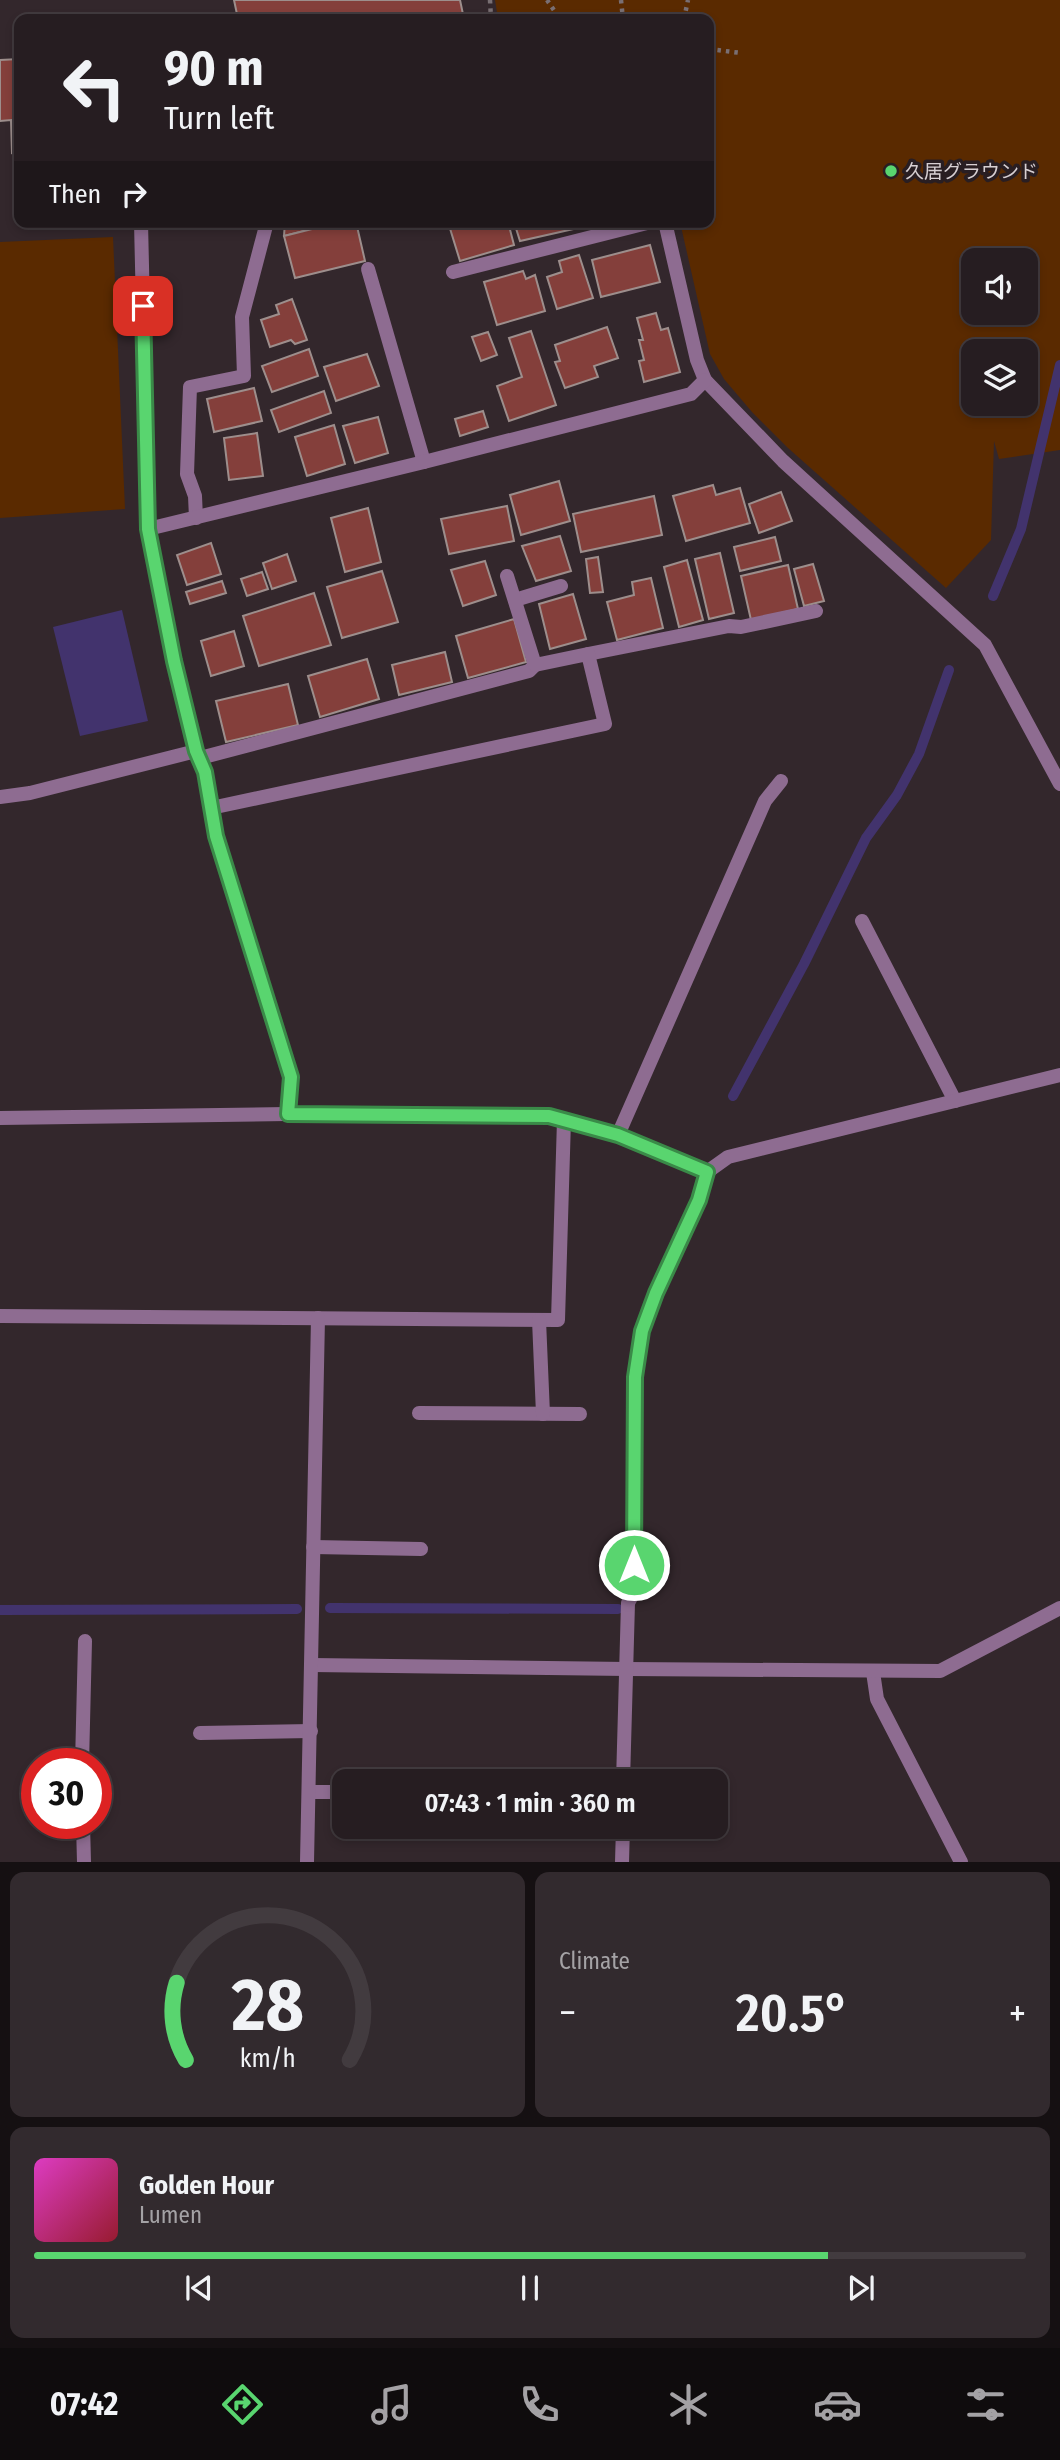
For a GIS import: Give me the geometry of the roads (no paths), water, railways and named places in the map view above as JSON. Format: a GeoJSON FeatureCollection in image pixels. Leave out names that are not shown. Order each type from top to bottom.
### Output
{"type":"FeatureCollection","features":[{"type":"Feature","properties":{"kind":"street"},"geometry":{"type":"LineString","coordinates":[[141,228],[148,529],[174,661],[198,755],[205,772],[216,836],[291,1077],[288,1114]]}},
{"type":"Feature","properties":{"kind":"street"},"geometry":{"type":"LineString","coordinates":[[197,518],[195,496],[187,474],[190,387],[244,376],[242,317],[265,228]]}},
{"type":"Feature","properties":{"kind":"street"},"geometry":{"type":"LineString","coordinates":[[453,272],[627,228]]}},
{"type":"Feature","properties":{"kind":"street"},"geometry":{"type":"LineString","coordinates":[[666,228],[697,360],[705,380],[783,461],[985,645],[1060,784]]}},
{"type":"Feature","properties":{"kind":"street"},"geometry":{"type":"LineString","coordinates":[[368,269],[424,463]]}},
{"type":"Feature","properties":{"kind":"street"},"geometry":{"type":"LineString","coordinates":[[148,529],[424,463],[691,394],[705,380]]}},
{"type":"Feature","properties":{"kind":"street"},"geometry":{"type":"LineString","coordinates":[[507,576],[535,665]]}},
{"type":"Feature","properties":{"kind":"street"},"geometry":{"type":"LineString","coordinates":[[515,600],[561,586]]}},
{"type":"Feature","properties":{"kind":"street"},"geometry":{"type":"LineString","coordinates":[[0,797],[30,793],[198,755],[529,671],[535,665],[816,611]]}},
{"type":"Feature","properties":{"kind":"street"},"geometry":{"type":"LineString","coordinates":[[211,808],[604,724],[588,653]]}},
{"type":"Feature","properties":{"kind":"street"},"geometry":{"type":"LineString","coordinates":[[618,1135],[765,801],[781,781]]}},
{"type":"Feature","properties":{"kind":"street"},"geometry":{"type":"LineString","coordinates":[[862,921],[955,1101]]}},
{"type":"Feature","properties":{"kind":"street"},"geometry":{"type":"LineString","coordinates":[[623,1769],[628,1603],[634,1592],[635,1377],[642,1331],[656,1293],[699,1200],[707,1172],[728,1157],[1060,1075]]}},
{"type":"Feature","properties":{"kind":"street"},"geometry":{"type":"LineString","coordinates":[[0,1118],[288,1114],[549,1116],[618,1135],[707,1172]]}},
{"type":"Feature","properties":{"kind":"street"},"geometry":{"type":"LineString","coordinates":[[0,1316],[558,1320],[564,1120]]}},
{"type":"Feature","properties":{"kind":"street"},"geometry":{"type":"LineString","coordinates":[[307,1861],[318,1318]]}},
{"type":"Feature","properties":{"kind":"street"},"geometry":{"type":"LineString","coordinates":[[539,1320],[543,1414]]}},
{"type":"Feature","properties":{"kind":"street"},"geometry":{"type":"LineString","coordinates":[[419,1413],[580,1414]]}},
{"type":"Feature","properties":{"kind":"street"},"geometry":{"type":"LineString","coordinates":[[313,1547],[421,1549]]}},
{"type":"Feature","properties":{"kind":"street"},"geometry":{"type":"LineString","coordinates":[[312,1665],[940,1671],[1060,1608]]}},
{"type":"Feature","properties":{"kind":"street"},"geometry":{"type":"LineString","coordinates":[[82,1748],[85,1641]]}},
{"type":"Feature","properties":{"kind":"street"},"geometry":{"type":"LineString","coordinates":[[873,1672],[877,1699],[961,1861]]}},
{"type":"Feature","properties":{"kind":"street"},"geometry":{"type":"LineString","coordinates":[[200,1733],[310,1731]]}},
{"type":"Feature","properties":{"kind":"street"},"geometry":{"type":"LineString","coordinates":[[309,1792],[332,1791]]}},
{"type":"Feature","properties":{"kind":"street"},"geometry":{"type":"LineString","coordinates":[[83,1839],[84,1861]]}},
{"type":"Feature","properties":{"kind":"street"},"geometry":{"type":"LineString","coordinates":[[622,1861],[623,1839]]}},
{"type":"Feature","properties":{"kind":"waterway"},"geometry":{"type":"LineString","coordinates":[[993,596],[1021,529],[1060,365]]}},
{"type":"Feature","properties":{"kind":"waterway"},"geometry":{"type":"LineString","coordinates":[[733,1096],[804,964],[866,838],[897,795],[919,754],[949,670]]}},
{"type":"Feature","properties":{"kind":"waterway"},"geometry":{"type":"LineString","coordinates":[[330,1608],[618,1609]]}},
{"type":"Feature","properties":{"kind":"waterway"},"geometry":{"type":"LineString","coordinates":[[0,1610],[297,1609]]}},
{"type":"Feature","properties":{"kind":"place","name":"久居グラウンド"},"geometry":{"type":"Point","coordinates":[891,171]}}]}
